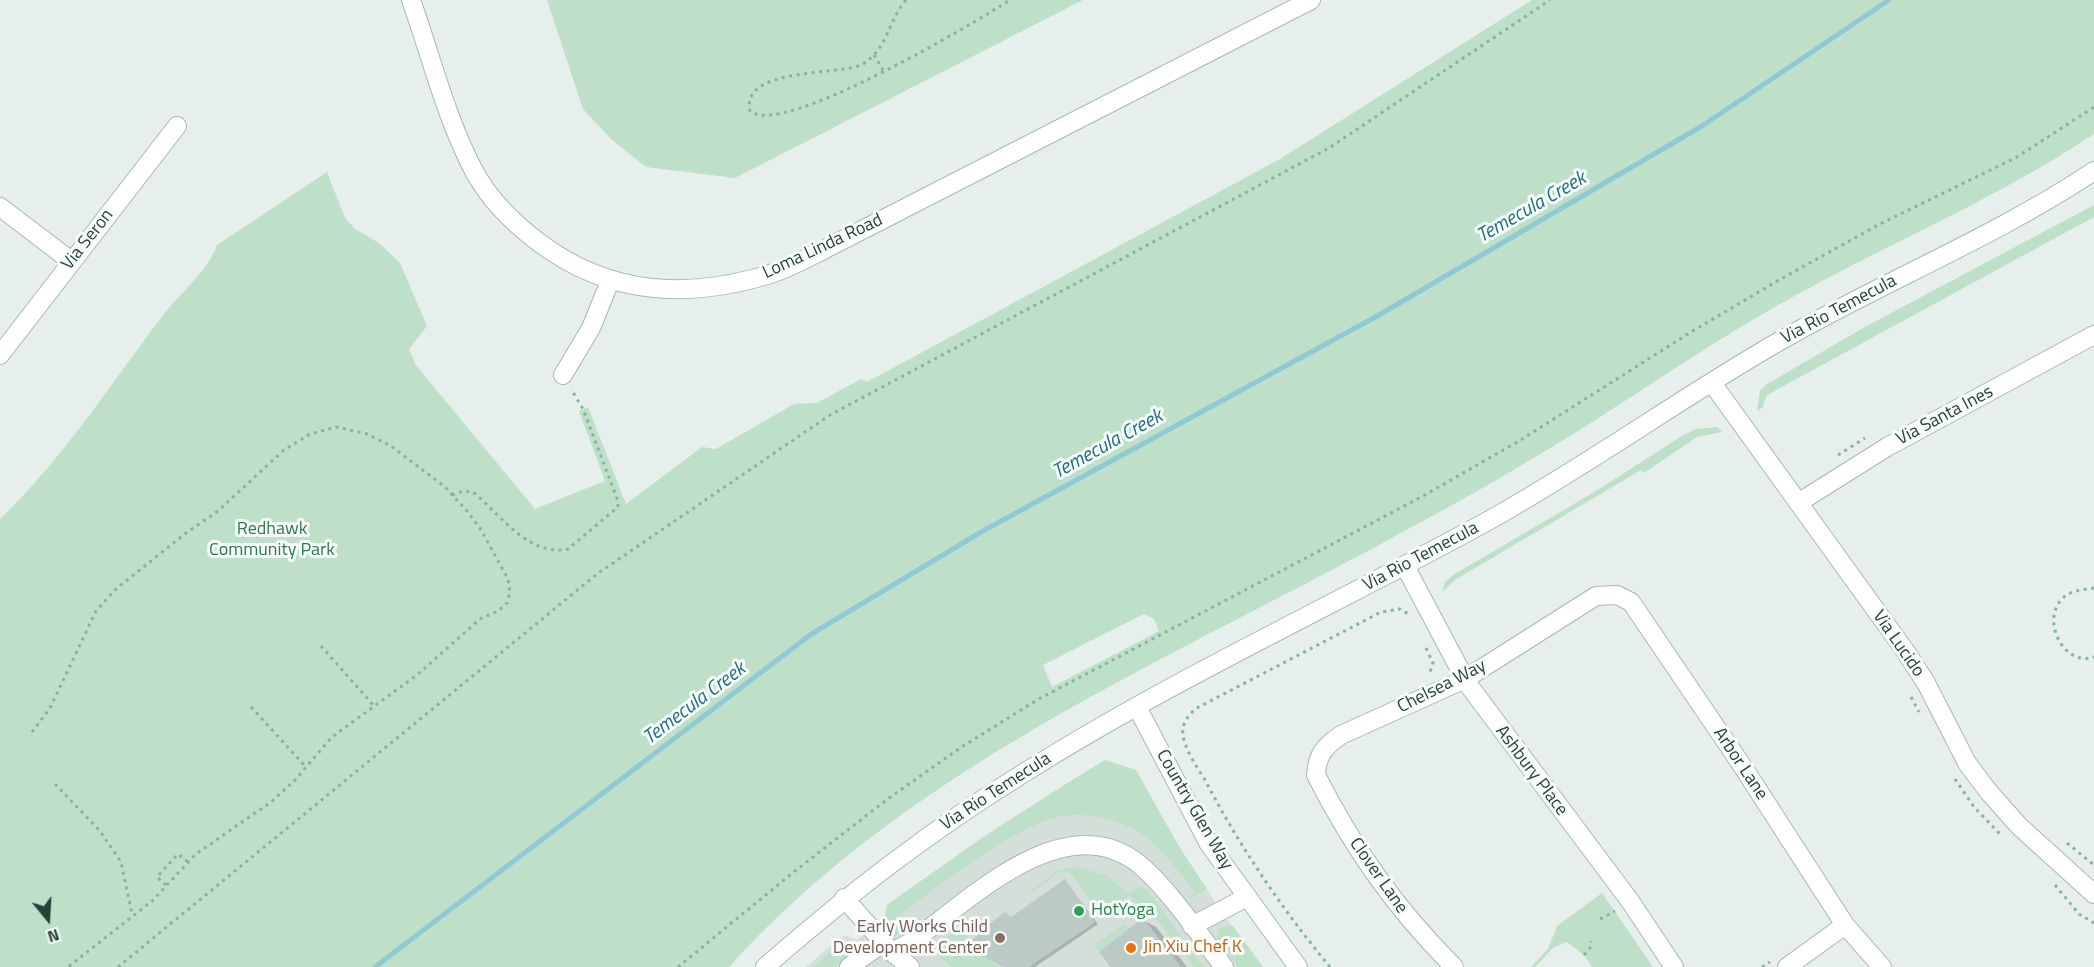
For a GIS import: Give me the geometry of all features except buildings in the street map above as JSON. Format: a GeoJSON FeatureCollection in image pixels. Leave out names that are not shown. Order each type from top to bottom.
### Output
{"type":"FeatureCollection","features":[{"type":"Feature","properties":{"kind":"street","name":"Loma Linda Road"},"geometry":{"type":"LineString","coordinates":[[411,0],[458,136],[474,172],[494,202],[522,230],[559,257],[610,281],[668,290],[721,287],[769,275],[829,248],[1311,0]]}},
{"type":"Feature","properties":{"kind":"street","name":"Via Seron"},"geometry":{"type":"LineString","coordinates":[[0,355],[177,126]]}},
{"type":"Feature","properties":{"kind":"street","name":"Via Rio Temecula"},"geometry":{"type":"LineString","coordinates":[[765,967],[844,898],[908,850],[1028,770],[1137,707],[1405,566],[1573,472],[1779,341],[2004,222],[2094,171]]}},
{"type":"Feature","properties":{"kind":"street"},"geometry":{"type":"LineString","coordinates":[[0,207],[71,261]]}},
{"type":"Feature","properties":{"kind":"street"},"geometry":{"type":"LineString","coordinates":[[563,375],[591,328],[610,281]]}},
{"type":"Feature","properties":{"kind":"street","name":"Via Santa Ines"},"geometry":{"type":"LineString","coordinates":[[1798,503],[1887,447],[2094,335]]}},
{"type":"Feature","properties":{"kind":"street","name":"Via Lucido"},"geometry":{"type":"LineString","coordinates":[[1712,383],[1906,652],[1926,683],[1968,763],[1988,791],[2019,826],[2094,894]]}},
{"type":"Feature","properties":{"kind":"street","name":"Ashbury Place"},"geometry":{"type":"LineString","coordinates":[[1405,566],[1465,679],[1486,711],[1630,901],[1674,967]]}},
{"type":"Feature","properties":{"kind":"street","name":"Arbor Lane"},"geometry":{"type":"LineString","coordinates":[[1581,605],[1596,596],[1617,595],[1631,602],[1743,767],[1845,925],[1882,967]]}},
{"type":"Feature","properties":{"kind":"street","name":"Chelsea Way"},"geometry":{"type":"LineString","coordinates":[[1316,775],[1317,762],[1323,747],[1341,735],[1465,679],[1581,605]]}},
{"type":"Feature","properties":{"kind":"street","name":"Country Glen Way"},"geometry":{"type":"LineString","coordinates":[[1137,707],[1209,844],[1298,967]]}},
{"type":"Feature","properties":{"kind":"street","name":"Clover Lane"},"geometry":{"type":"LineString","coordinates":[[1316,775],[1366,863],[1388,895],[1454,967]]}},
{"type":"Feature","properties":{"kind":"street"},"geometry":{"type":"LineString","coordinates":[[849,967],[888,947],[913,941],[1027,861],[1064,846],[1101,844],[1133,860],[1167,894],[1224,967]]}},
{"type":"Feature","properties":{"kind":"street"},"geometry":{"type":"LineString","coordinates":[[1192,926],[1247,897]]}},
{"type":"Feature","properties":{"kind":"street"},"geometry":{"type":"LineString","coordinates":[[844,898],[888,947],[910,967]]}},
{"type":"Feature","properties":{"kind":"street"},"geometry":{"type":"LineString","coordinates":[[1787,967],[1845,925]]}},
{"type":"Feature","properties":{"kind":"path"},"geometry":{"type":"LineString","coordinates":[[906,0],[899,9],[886,41],[874,55],[853,68],[789,75],[766,85],[750,100],[750,111],[754,115],[767,116],[840,94],[954,34],[1010,0]]}},
{"type":"Feature","properties":{"kind":"path"},"geometry":{"type":"LineString","coordinates":[[118,967],[597,574],[830,415],[1329,148],[1550,0]]}},
{"type":"Feature","properties":{"kind":"path"},"geometry":{"type":"LineString","coordinates":[[874,55],[884,70]]}},
{"type":"Feature","properties":{"kind":"path"},"geometry":{"type":"LineString","coordinates":[[678,967],[889,798],[960,748],[1037,700],[1423,496],[1519,441],[1691,332],[1779,280],[1880,224],[2017,157],[2094,107]]}},
{"type":"Feature","properties":{"kind":"path"},"geometry":{"type":"LineString","coordinates":[[452,495],[463,491],[473,492],[518,534],[536,545],[558,551],[568,549],[618,507],[618,501],[587,418],[563,375]]}},
{"type":"Feature","properties":{"kind":"path"},"geometry":{"type":"LineString","coordinates":[[32,732],[50,708],[96,611],[116,589],[186,532],[218,511],[284,450],[310,435],[336,427],[367,434],[391,446],[452,495],[480,528],[508,579],[510,592],[507,603],[498,611],[480,620],[375,707],[333,737],[271,802],[188,862],[152,901],[132,914],[98,945],[68,967]]}},
{"type":"Feature","properties":{"kind":"path"},"geometry":{"type":"LineString","coordinates":[[2094,588],[2074,591],[2062,599],[2054,615],[2055,632],[2062,646],[2075,656],[2094,657]]}},
{"type":"Feature","properties":{"kind":"path"},"geometry":{"type":"LineString","coordinates":[[321,646],[375,707]]}},
{"type":"Feature","properties":{"kind":"path"},"geometry":{"type":"LineString","coordinates":[[1907,689],[1920,715]]}},
{"type":"Feature","properties":{"kind":"path"},"geometry":{"type":"LineString","coordinates":[[251,707],[306,767]]}},
{"type":"Feature","properties":{"kind":"path"},"geometry":{"type":"LineString","coordinates":[[1953,777],[1974,807],[2008,841]]}},
{"type":"Feature","properties":{"kind":"path"},"geometry":{"type":"LineString","coordinates":[[55,784],[100,831],[121,862],[132,914]]}},
{"type":"Feature","properties":{"kind":"path"},"geometry":{"type":"LineString","coordinates":[[2064,840],[2094,865]]}},
{"type":"Feature","properties":{"kind":"path"},"geometry":{"type":"LineString","coordinates":[[166,885],[157,877],[178,854],[188,862]]}},
{"type":"Feature","properties":{"kind":"path"},"geometry":{"type":"LineString","coordinates":[[2051,880],[2079,914],[2094,923]]}},
{"type":"Feature","properties":{"kind":"path"},"geometry":{"type":"LineString","coordinates":[[1600,919],[1617,910]]}},
{"type":"Feature","properties":{"kind":"path"},"geometry":{"type":"LineString","coordinates":[[1584,955],[1590,948],[1591,941]]}},
{"type":"Feature","properties":{"kind":"shaded area"},"geometry":{"type":"Polygon","coordinates":[[[1105,760],[1136,770],[1178,845],[1220,910],[1263,967],[806,967],[841,937],[847,936],[857,940],[885,918],[887,905],[987,834],[1105,760]]]}},
{"type":"Feature","properties":{"kind":"green space"},"geometry":{"type":"Polygon","coordinates":[[[547,0],[1083,0],[735,178],[646,167],[611,139],[583,109],[547,0]]]}},
{"type":"Feature","properties":{"kind":"green space","name":"Redhawk Community Park"},"geometry":{"type":"Polygon","coordinates":[[[1532,0],[2094,0],[2094,134],[2013,183],[1761,315],[1570,436],[1459,501],[1099,692],[1019,738],[941,788],[866,842],[795,901],[729,967],[0,967],[0,519],[66,446],[164,314],[201,272],[217,245],[327,172],[345,218],[355,229],[379,243],[400,263],[427,326],[409,349],[415,364],[535,509],[605,481],[579,411],[588,407],[626,504],[702,447],[716,449],[794,404],[817,403],[861,379],[867,382],[1280,159],[1532,0]],[[1144,614],[1043,665],[1052,687],[1159,631],[1154,619],[1144,614]]]}},
{"type":"Feature","properties":{"kind":"green space"},"geometry":{"type":"Polygon","coordinates":[[[2094,205],[2094,217],[1767,395],[1762,408],[1757,411],[1760,390],[1767,384],[1863,328],[2094,205]]]}},
{"type":"Feature","properties":{"kind":"green space"},"geometry":{"type":"Polygon","coordinates":[[[1718,427],[1722,432],[1697,437],[1644,473],[1641,470],[1455,580],[1442,592],[1445,582],[1453,575],[1596,491],[1682,436],[1695,429],[1718,427]]]}},
{"type":"Feature","properties":{"kind":"green space"},"geometry":{"type":"Polygon","coordinates":[[[1105,760],[1136,770],[1178,845],[1207,889],[1188,900],[1194,892],[1164,853],[1142,834],[1112,820],[1068,815],[1039,824],[1018,834],[951,877],[894,919],[899,935],[893,936],[880,921],[885,917],[887,905],[940,867],[1049,794],[1105,760]]]}},
{"type":"Feature","properties":{"kind":"green space"},"geometry":{"type":"Polygon","coordinates":[[[1077,867],[1106,875],[1128,893],[1140,887],[1146,888],[1204,967],[1194,967],[1147,907],[1140,912],[1130,896],[1102,916],[1072,875],[1066,871],[1059,872],[1032,893],[1030,891],[1058,870],[1077,867]]]}},
{"type":"Feature","properties":{"kind":"green space"},"geometry":{"type":"Polygon","coordinates":[[[1602,893],[1653,967],[1592,967],[1586,957],[1567,942],[1553,948],[1535,967],[1531,967],[1548,949],[1557,926],[1602,893]]]}},
{"type":"Feature","properties":{"kind":"green space"},"geometry":{"type":"Polygon","coordinates":[[[1125,924],[1129,929],[1099,952],[1094,945],[1125,924]]]}},
{"type":"Feature","properties":{"kind":"green space"},"geometry":{"type":"Polygon","coordinates":[[[1233,926],[1263,967],[1238,967],[1217,938],[1220,928],[1233,926]]]}},
{"type":"Feature","properties":{"kind":"green space"},"geometry":{"type":"Polygon","coordinates":[[[958,929],[972,940],[965,948],[1004,967],[952,967],[931,950],[958,929]]]}},
{"type":"Feature","properties":{"kind":"green space"},"geometry":{"type":"Polygon","coordinates":[[[835,948],[849,948],[853,953],[835,967],[813,967],[835,948]]]}},
{"type":"Feature","properties":{"kind":"waterway","name":"Temecula Creek"},"geometry":{"type":"LineString","coordinates":[[375,967],[810,635],[981,532],[1379,315],[1702,126],[1889,0]]}},
{"type":"Feature","properties":{"kind":"place","name":"HotYoga"},"geometry":{"type":"Point","coordinates":[1079,911]}},
{"type":"Feature","properties":{"kind":"place","name":"Early Works Child Development Center"},"geometry":{"type":"Point","coordinates":[1000,938]}},
{"type":"Feature","properties":{"kind":"place","name":"Jin Xiu Chef K"},"geometry":{"type":"Point","coordinates":[1131,948]}}]}
